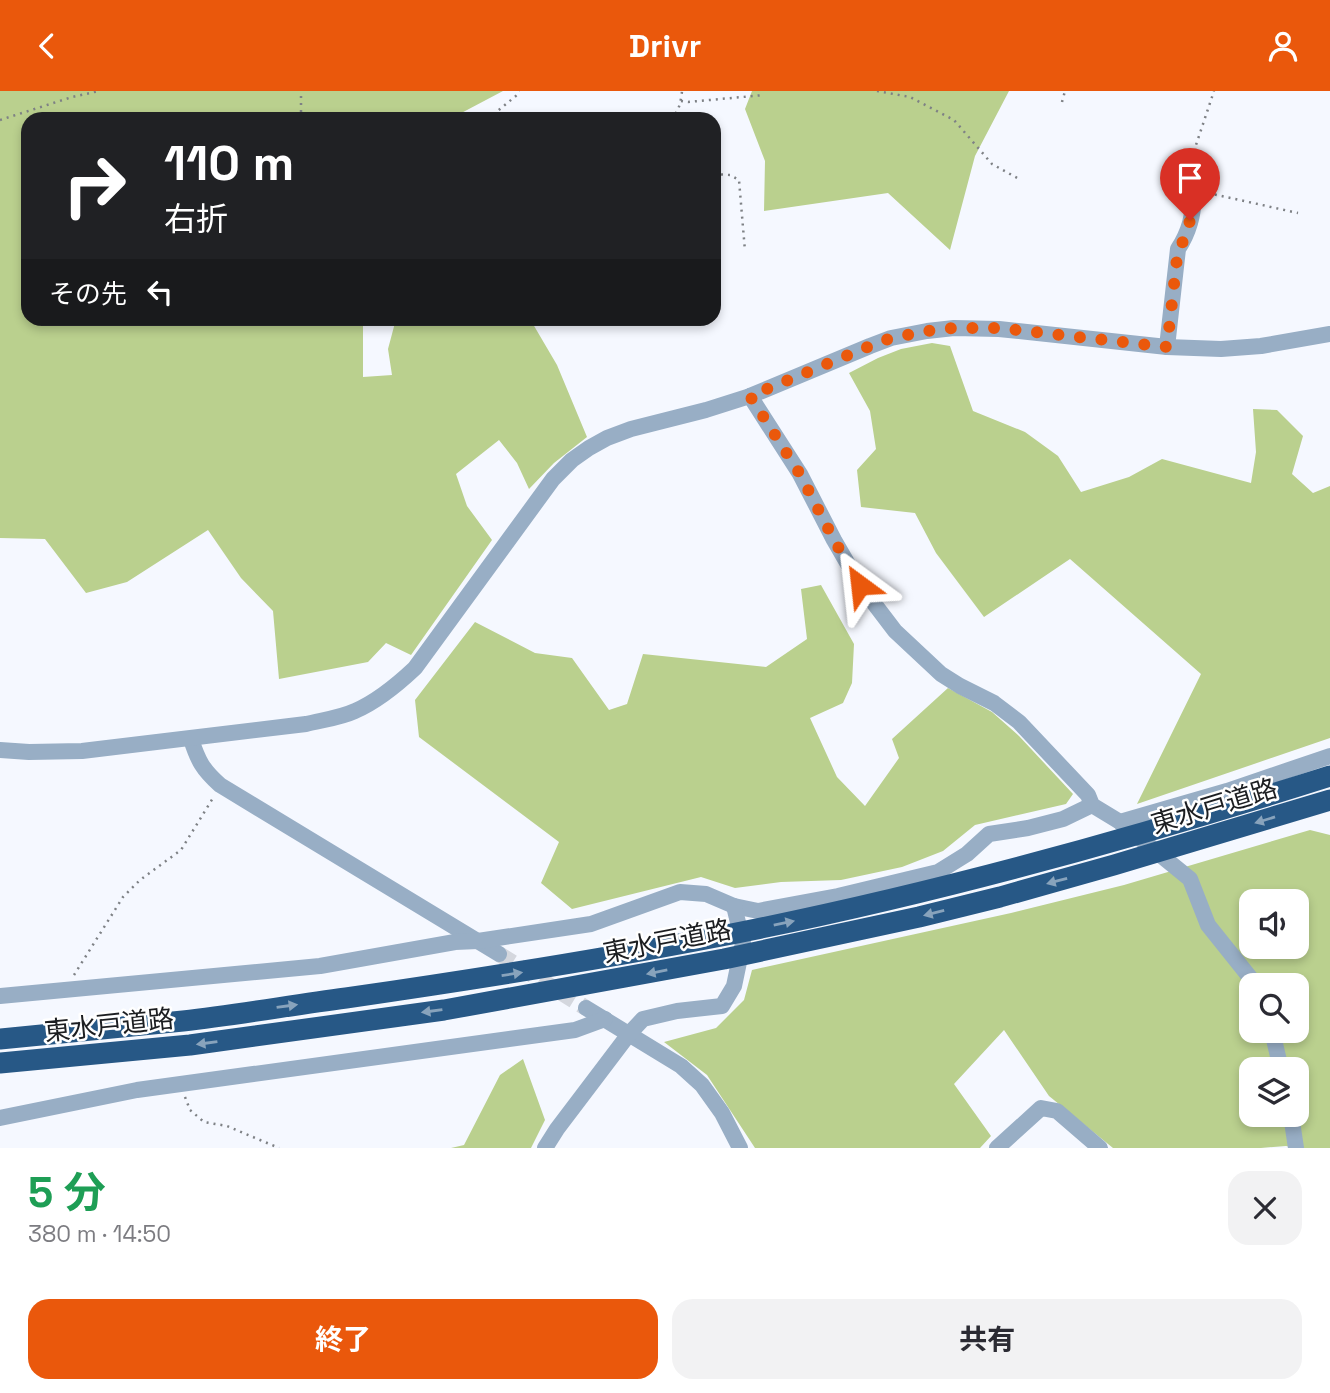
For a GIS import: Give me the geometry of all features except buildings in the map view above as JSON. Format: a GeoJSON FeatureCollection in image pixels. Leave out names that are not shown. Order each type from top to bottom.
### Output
{"type":"FeatureCollection","features":[{"type":"Feature","properties":{"kind":"highway","name":"東水戸道路"},"geometry":{"type":"LineString","coordinates":[[0,1039],[187,1020],[414,988],[538,970],[718,937],[915,894],[995,873],[1222,810],[1330,776]]}},
{"type":"Feature","properties":{"kind":"highway","name":"東水戸道路"},"geometry":{"type":"LineString","coordinates":[[0,1063],[190,1045],[444,1010],[724,959],[1000,897],[1330,800]]}},
{"type":"Feature","properties":{"kind":"street"},"geometry":{"type":"LineString","coordinates":[[1167,347],[1178,249],[1186,237],[1194,203],[1193,194]]}},
{"type":"Feature","properties":{"kind":"street"},"geometry":{"type":"LineString","coordinates":[[0,750],[82,751],[306,724],[355,712],[394,688],[415,668],[553,479],[589,448],[631,429],[750,396],[891,338],[954,328],[999,328],[1167,347],[1221,349],[1330,334]]}},
{"type":"Feature","properties":{"kind":"street"},"geometry":{"type":"LineString","coordinates":[[750,396],[800,474],[860,585],[895,631],[941,674],[960,687],[994,703],[1020,722],[1088,795],[1092,804],[1120,822],[1190,879],[1208,925],[1246,973]]}},
{"type":"Feature","properties":{"kind":"street"},"geometry":{"type":"LineString","coordinates":[[191,739],[206,772],[220,785],[499,954]]}},
{"type":"Feature","properties":{"kind":"street"},"geometry":{"type":"LineString","coordinates":[[1120,822],[1227,791],[1330,756]]}},
{"type":"Feature","properties":{"kind":"street"},"geometry":{"type":"LineString","coordinates":[[0,996],[320,966],[456,942],[590,924],[680,893],[706,894],[734,906],[758,911],[938,872],[967,854],[989,834],[1063,819],[1092,804]]}},
{"type":"Feature","properties":{"kind":"street"},"geometry":{"type":"LineString","coordinates":[[545,1148],[643,1019],[677,1011],[722,1006],[734,986],[743,943],[734,906]]}},
{"type":"Feature","properties":{"kind":"street"},"geometry":{"type":"LineString","coordinates":[[586,1007],[681,1066],[702,1085],[722,1113],[740,1148]]}},
{"type":"Feature","properties":{"kind":"street"},"geometry":{"type":"LineString","coordinates":[[0,1118],[137,1090],[575,1030],[605,1019]]}},
{"type":"Feature","properties":{"kind":"street"},"geometry":{"type":"LineString","coordinates":[[997,1148],[1041,1108],[1057,1111],[1100,1148]]}},
{"type":"Feature","properties":{"kind":"street"},"geometry":{"type":"LineString","coordinates":[[1293,1127],[1296,1148]]}},
{"type":"Feature","properties":{"kind":"path"},"geometry":{"type":"LineString","coordinates":[[25,112],[99,91]]}},
{"type":"Feature","properties":{"kind":"path"},"geometry":{"type":"LineString","coordinates":[[301,91],[301,112]]}},
{"type":"Feature","properties":{"kind":"path"},"geometry":{"type":"LineString","coordinates":[[496,112],[519,91]]}},
{"type":"Feature","properties":{"kind":"path"},"geometry":{"type":"LineString","coordinates":[[676,112],[682,91]]}},
{"type":"Feature","properties":{"kind":"path"},"geometry":{"type":"LineString","coordinates":[[877,91],[910,97],[954,120],[992,164],[1019,179]]}},
{"type":"Feature","properties":{"kind":"path"},"geometry":{"type":"LineString","coordinates":[[1062,102],[1065,91]]}},
{"type":"Feature","properties":{"kind":"path"},"geometry":{"type":"LineString","coordinates":[[1214,91],[1192,157],[1193,194],[1210,193],[1297,213]]}},
{"type":"Feature","properties":{"kind":"path"},"geometry":{"type":"LineString","coordinates":[[681,101],[764,95]]}},
{"type":"Feature","properties":{"kind":"path"},"geometry":{"type":"LineString","coordinates":[[0,120],[21,113]]}},
{"type":"Feature","properties":{"kind":"path"},"geometry":{"type":"LineString","coordinates":[[721,174],[730,175],[739,180],[745,251]]}},
{"type":"Feature","properties":{"kind":"path"},"geometry":{"type":"LineString","coordinates":[[65,990],[123,897],[140,880],[181,850],[220,785]]}},
{"type":"Feature","properties":{"kind":"path"},"geometry":{"type":"LineString","coordinates":[[182,1084],[190,1110],[204,1122],[227,1126],[279,1148]]}},
{"type":"Feature","properties":{"kind":"green space"},"geometry":{"type":"Polygon","coordinates":[[[0,91],[503,91],[463,112],[21,112],[21,326],[363,326],[363,377],[392,375],[388,349],[394,326],[534,326],[557,365],[587,437],[554,463],[529,489],[517,463],[499,440],[456,474],[467,506],[492,540],[411,655],[386,643],[368,662],[279,679],[273,611],[241,578],[208,530],[127,582],[86,593],[45,539],[0,538],[0,91]]]}},
{"type":"Feature","properties":{"kind":"green space"},"geometry":{"type":"Polygon","coordinates":[[[752,91],[1009,91],[975,156],[950,250],[888,193],[764,211],[765,161],[745,109],[752,91]]]}},
{"type":"Feature","properties":{"kind":"green space"},"geometry":{"type":"Polygon","coordinates":[[[932,343],[950,346],[973,411],[1025,432],[1058,456],[1081,492],[1129,477],[1162,459],[1251,483],[1256,452],[1253,409],[1277,410],[1303,436],[1292,474],[1313,493],[1330,486],[1330,738],[1137,804],[1201,674],[1070,559],[984,617],[936,553],[915,513],[861,507],[857,470],[876,449],[870,411],[849,373],[901,349],[932,343]]]}},
{"type":"Feature","properties":{"kind":"green space"},"geometry":{"type":"Polygon","coordinates":[[[821,585],[854,644],[852,683],[843,703],[810,718],[837,777],[865,806],[899,758],[892,739],[948,688],[992,712],[1019,736],[1073,794],[1066,804],[975,825],[943,851],[902,867],[841,880],[781,882],[735,888],[701,877],[572,909],[541,883],[559,842],[419,737],[415,700],[475,622],[535,653],[572,658],[609,710],[627,704],[643,654],[766,667],[807,639],[801,589],[821,585]]]}},
{"type":"Feature","properties":{"kind":"green space"},"geometry":{"type":"Polygon","coordinates":[[[1310,830],[1330,835],[1330,1148],[1113,1148],[1049,1096],[1004,1030],[954,1084],[991,1136],[980,1148],[755,1148],[707,1075],[664,1042],[716,1028],[744,1000],[752,970],[1011,913],[1124,885],[1310,830]]]}},
{"type":"Feature","properties":{"kind":"green space"},"geometry":{"type":"Polygon","coordinates":[[[523,1059],[545,1120],[531,1148],[451,1148],[464,1145],[500,1075],[523,1059]]]}},
{"type":"Feature","properties":{"kind":"tunnel"},"geometry":{"type":"LineString","coordinates":[[499,954],[586,1008]]}},
{"type":"Feature","properties":{"kind":"route"},"geometry":{"type":"LineString","coordinates":[[860,585],[800,474],[750,396],[891,338],[927,331],[999,328],[1167,347],[1178,249],[1186,237],[1190,220]]}}]}
